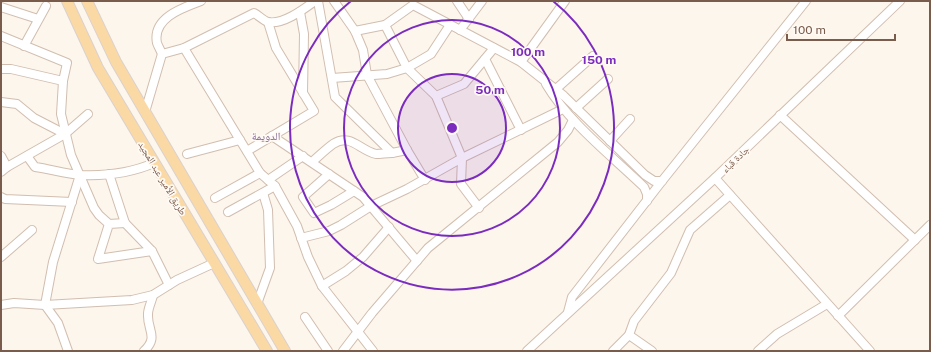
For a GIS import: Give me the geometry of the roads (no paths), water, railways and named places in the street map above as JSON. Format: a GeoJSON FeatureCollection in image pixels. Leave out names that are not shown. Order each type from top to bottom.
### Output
{"type":"FeatureCollection","features":[{"type":"Feature","properties":{"kind":"main road","name":"طريق الأمير عبد المجيد"},"geometry":{"type":"LineString","coordinates":[[67,1],[98,68],[264,347]]}},
{"type":"Feature","properties":{"kind":"main road","name":"طريق الأمير عبد المجيد"},"geometry":{"type":"LineString","coordinates":[[87,1],[116,62],[285,351]]}},
{"type":"Feature","properties":{"kind":"main road"},"geometry":{"type":"LineString","coordinates":[[264,347],[276,336]]}},
{"type":"Feature","properties":{"kind":"street"},"geometry":{"type":"LineString","coordinates":[[145,112],[162,54],[157,43],[158,27],[165,19],[186,4],[201,1]]}},
{"type":"Feature","properties":{"kind":"street"},"geometry":{"type":"LineString","coordinates":[[268,22],[282,20],[300,12],[315,1]]}},
{"type":"Feature","properties":{"kind":"street"},"geometry":{"type":"LineString","coordinates":[[318,1],[335,97],[392,153]]}},
{"type":"Feature","properties":{"kind":"street"},"geometry":{"type":"LineString","coordinates":[[334,1],[355,31],[363,50],[367,75],[407,150],[425,180]]}},
{"type":"Feature","properties":{"kind":"street"},"geometry":{"type":"LineString","coordinates":[[457,1],[468,19]]}},
{"type":"Feature","properties":{"kind":"street"},"geometry":{"type":"LineString","coordinates":[[460,30],[482,1]]}},
{"type":"Feature","properties":{"kind":"street"},"geometry":{"type":"LineString","coordinates":[[521,62],[565,1]]}},
{"type":"Feature","properties":{"kind":"street","name":"جادة قباء"},"geometry":{"type":"LineString","coordinates":[[567,313],[572,297],[662,181],[806,1]]}},
{"type":"Feature","properties":{"kind":"street","name":"جادة قباء"},"geometry":{"type":"LineString","coordinates":[[527,351],[715,178],[900,1]]}},
{"type":"Feature","properties":{"kind":"street"},"geometry":{"type":"LineString","coordinates":[[355,31],[385,25],[413,5],[521,62],[556,89],[645,175],[654,181],[662,181]]}},
{"type":"Feature","properties":{"kind":"street"},"geometry":{"type":"LineString","coordinates":[[24,46],[46,6]]}},
{"type":"Feature","properties":{"kind":"street"},"geometry":{"type":"LineString","coordinates":[[1,7],[38,19]]}},
{"type":"Feature","properties":{"kind":"street"},"geometry":{"type":"LineString","coordinates":[[300,12],[304,34],[303,93]]}},
{"type":"Feature","properties":{"kind":"street"},"geometry":{"type":"LineString","coordinates":[[162,54],[184,48],[254,13],[268,22],[276,48],[314,111],[247,151]]}},
{"type":"Feature","properties":{"kind":"street"},"geometry":{"type":"LineString","coordinates":[[385,25],[407,68],[436,96],[462,158],[461,184],[479,208]]}},
{"type":"Feature","properties":{"kind":"street"},"geometry":{"type":"LineString","coordinates":[[332,78],[387,74],[407,68],[431,54],[450,25]]}},
{"type":"Feature","properties":{"kind":"street"},"geometry":{"type":"LineString","coordinates":[[1,36],[67,63],[63,81],[61,114],[71,155],[86,192],[99,215],[108,224],[125,223]]}},
{"type":"Feature","properties":{"kind":"street"},"geometry":{"type":"LineString","coordinates":[[184,48],[260,172],[275,186],[297,226],[322,286],[373,351]]}},
{"type":"Feature","properties":{"kind":"street"},"geometry":{"type":"LineString","coordinates":[[436,96],[464,84],[494,48]]}},
{"type":"Feature","properties":{"kind":"street"},"geometry":{"type":"LineString","coordinates":[[556,89],[593,56]]}},
{"type":"Feature","properties":{"kind":"street"},"geometry":{"type":"LineString","coordinates":[[485,59],[520,130]]}},
{"type":"Feature","properties":{"kind":"street"},"geometry":{"type":"LineString","coordinates":[[1,69],[11,69],[63,81]]}},
{"type":"Feature","properties":{"kind":"street"},"geometry":{"type":"LineString","coordinates":[[542,79],[552,95],[573,120],[644,187],[647,194],[647,201]]}},
{"type":"Feature","properties":{"kind":"street"},"geometry":{"type":"LineString","coordinates":[[576,108],[608,79]]}},
{"type":"Feature","properties":{"kind":"street"},"geometry":{"type":"LineString","coordinates":[[1,102],[17,104],[34,118],[65,134]]}},
{"type":"Feature","properties":{"kind":"street"},"geometry":{"type":"LineString","coordinates":[[301,238],[329,231],[355,217],[371,206],[425,180],[462,158],[563,109]]}},
{"type":"Feature","properties":{"kind":"street"},"geometry":{"type":"LineString","coordinates":[[1,156],[4,170],[65,134],[88,114]]}},
{"type":"Feature","properties":{"kind":"street"},"geometry":{"type":"LineString","coordinates":[[780,115],[915,240]]}},
{"type":"Feature","properties":{"kind":"street"},"geometry":{"type":"LineString","coordinates":[[610,140],[630,119]]}},
{"type":"Feature","properties":{"kind":"street"},"geometry":{"type":"LineString","coordinates":[[343,351],[372,313],[428,248],[479,208],[558,142],[568,130],[573,120]]}},
{"type":"Feature","properties":{"kind":"street"},"geometry":{"type":"LineString","coordinates":[[272,136],[363,197],[417,261]]}},
{"type":"Feature","properties":{"kind":"street"},"geometry":{"type":"LineString","coordinates":[[187,154],[240,140]]}},
{"type":"Feature","properties":{"kind":"street"},"geometry":{"type":"LineString","coordinates":[[312,162],[333,144],[348,140],[377,154],[407,150]]}},
{"type":"Feature","properties":{"kind":"street"},"geometry":{"type":"LineString","coordinates":[[27,156],[35,167],[80,175],[109,174],[140,169],[154,163]]}},
{"type":"Feature","properties":{"kind":"street"},"geometry":{"type":"LineString","coordinates":[[268,180],[303,156]]}},
{"type":"Feature","properties":{"kind":"street"},"geometry":{"type":"LineString","coordinates":[[215,198],[260,172]]}},
{"type":"Feature","properties":{"kind":"street"},"geometry":{"type":"LineString","coordinates":[[109,174],[125,223],[152,251],[169,285]]}},
{"type":"Feature","properties":{"kind":"street"},"geometry":{"type":"LineString","coordinates":[[329,174],[303,197],[314,212],[331,205],[354,191]]}},
{"type":"Feature","properties":{"kind":"street"},"geometry":{"type":"LineString","coordinates":[[68,351],[58,323],[45,305],[53,262],[80,175]]}},
{"type":"Feature","properties":{"kind":"street"},"geometry":{"type":"LineString","coordinates":[[715,178],[870,351]]}},
{"type":"Feature","properties":{"kind":"street"},"geometry":{"type":"LineString","coordinates":[[228,212],[275,186]]}},
{"type":"Feature","properties":{"kind":"street"},"geometry":{"type":"LineString","coordinates":[[257,304],[270,268],[268,210],[263,193]]}},
{"type":"Feature","properties":{"kind":"street"},"geometry":{"type":"LineString","coordinates":[[613,351],[629,335],[634,321],[671,273],[690,230],[730,195]]}},
{"type":"Feature","properties":{"kind":"street"},"geometry":{"type":"LineString","coordinates":[[1,197],[5,199],[72,202]]}},
{"type":"Feature","properties":{"kind":"street"},"geometry":{"type":"LineString","coordinates":[[108,224],[98,259],[152,251]]}},
{"type":"Feature","properties":{"kind":"street"},"geometry":{"type":"LineString","coordinates":[[838,316],[930,225]]}},
{"type":"Feature","properties":{"kind":"street"},"geometry":{"type":"LineString","coordinates":[[322,286],[346,272],[363,256],[389,227]]}},
{"type":"Feature","properties":{"kind":"street"},"geometry":{"type":"LineString","coordinates":[[1,257],[32,230]]}},
{"type":"Feature","properties":{"kind":"street"},"geometry":{"type":"LineString","coordinates":[[1,305],[14,303],[45,305],[132,300],[153,295],[177,280],[214,264]]}},
{"type":"Feature","properties":{"kind":"street"},"geometry":{"type":"LineString","coordinates":[[144,351],[149,346],[152,335],[148,315],[153,295]]}},
{"type":"Feature","properties":{"kind":"street"},"geometry":{"type":"LineString","coordinates":[[758,351],[778,334],[827,304]]}},
{"type":"Feature","properties":{"kind":"street"},"geometry":{"type":"LineString","coordinates":[[305,317],[328,351]]}},
{"type":"Feature","properties":{"kind":"street"},"geometry":{"type":"LineString","coordinates":[[629,335],[652,351]]}},
{"type":"Feature","properties":{"kind":"district","name":"الدويمة"},"geometry":{"type":"Point","coordinates":[266,136]}}]}
